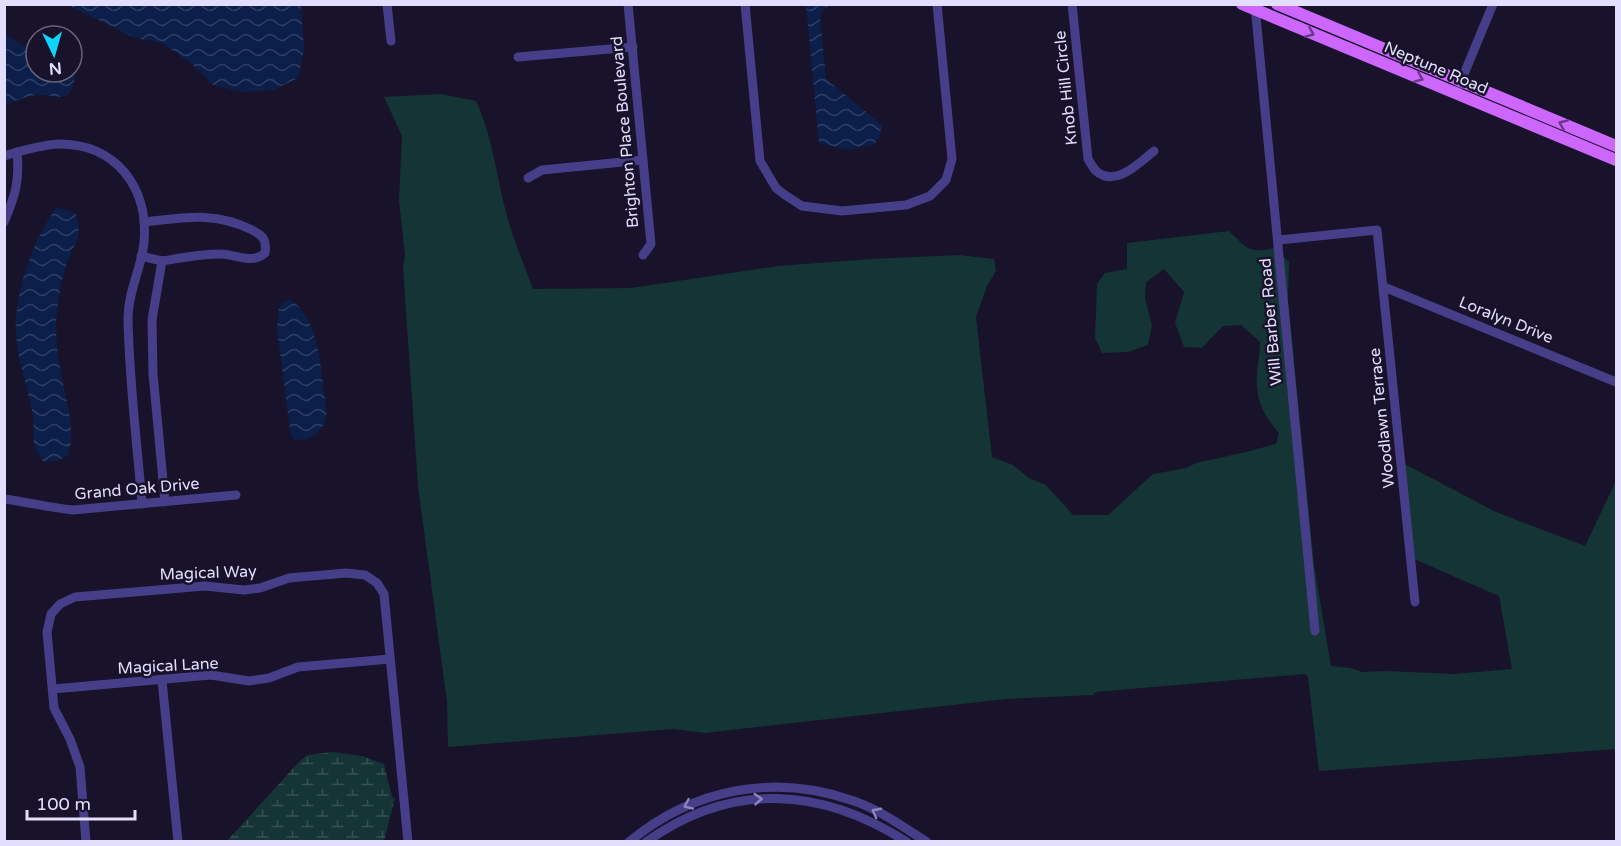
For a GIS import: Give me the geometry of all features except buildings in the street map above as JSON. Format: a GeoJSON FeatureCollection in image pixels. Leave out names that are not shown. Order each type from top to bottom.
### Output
{"type":"FeatureCollection","features":[{"type":"Feature","properties":{"kind":"main road","name":"Neptune Road"},"geometry":{"type":"LineString","coordinates":[[1242,4],[1617,160]]}},
{"type":"Feature","properties":{"kind":"main road","name":"Neptune Road"},"geometry":{"type":"LineString","coordinates":[[1277,4],[1617,146]]}},
{"type":"Feature","properties":{"kind":"street"},"geometry":{"type":"LineString","coordinates":[[387,4],[390,41]]}},
{"type":"Feature","properties":{"kind":"street","name":"Brighton Place Boulevard"},"geometry":{"type":"LineString","coordinates":[[628,4],[651,244],[644,255]]}},
{"type":"Feature","properties":{"kind":"street"},"geometry":{"type":"LineString","coordinates":[[745,4],[760,161],[776,188],[802,206],[842,211],[906,205],[930,196],[946,180],[952,159],[937,4]]}},
{"type":"Feature","properties":{"kind":"street","name":"Knob Hill Circle"},"geometry":{"type":"LineString","coordinates":[[1072,4],[1088,159],[1096,171],[1114,177],[1126,173],[1154,151]]}},
{"type":"Feature","properties":{"kind":"street"},"geometry":{"type":"LineString","coordinates":[[1456,94],[1493,4]]}},
{"type":"Feature","properties":{"kind":"street","name":"Will Barber Road"},"geometry":{"type":"LineString","coordinates":[[1255,8],[1315,631]]}},
{"type":"Feature","properties":{"kind":"street"},"geometry":{"type":"LineString","coordinates":[[518,57],[633,47]]}},
{"type":"Feature","properties":{"kind":"street"},"geometry":{"type":"LineString","coordinates":[[4,156],[57,144],[84,147],[108,156],[125,172],[138,192],[144,222],[144,244],[134,281],[128,321],[142,504]]}},
{"type":"Feature","properties":{"kind":"street"},"geometry":{"type":"LineString","coordinates":[[4,222],[14,201],[19,173],[17,152]]}},
{"type":"Feature","properties":{"kind":"street"},"geometry":{"type":"LineString","coordinates":[[528,178],[542,170],[643,160]]}},
{"type":"Feature","properties":{"kind":"street"},"geometry":{"type":"LineString","coordinates":[[141,256],[162,261],[220,254],[250,259],[260,258],[265,253],[267,243],[262,234],[233,220],[207,216],[144,222]]}},
{"type":"Feature","properties":{"kind":"street","name":"Woodlawn Terrace"},"geometry":{"type":"LineString","coordinates":[[1278,240],[1377,230],[1415,602]]}},
{"type":"Feature","properties":{"kind":"street"},"geometry":{"type":"LineString","coordinates":[[162,261],[152,320],[153,374],[165,502]]}},
{"type":"Feature","properties":{"kind":"street","name":"Loralyn Drive"},"geometry":{"type":"LineString","coordinates":[[1384,287],[1617,381]]}},
{"type":"Feature","properties":{"kind":"street","name":"Grand Oak Drive"},"geometry":{"type":"LineString","coordinates":[[4,499],[73,510],[236,495]]}},
{"type":"Feature","properties":{"kind":"street","name":"Magical Way"},"geometry":{"type":"LineString","coordinates":[[86,842],[80,767],[70,739],[54,708],[47,632],[51,614],[60,604],[75,597],[205,586],[244,590],[260,588],[289,578],[346,573],[365,575],[377,583],[384,594],[408,842]]}},
{"type":"Feature","properties":{"kind":"street","name":"Magical Lane"},"geometry":{"type":"LineString","coordinates":[[53,689],[211,675],[249,681],[269,678],[298,667],[390,659]]}},
{"type":"Feature","properties":{"kind":"street"},"geometry":{"type":"LineString","coordinates":[[162,680],[178,842]]}},
{"type":"Feature","properties":{"kind":"street"},"geometry":{"type":"LineString","coordinates":[[629,842],[650,826],[695,801],[725,793],[770,787],[794,788],[856,802],[876,811],[927,842]]}},
{"type":"Feature","properties":{"kind":"street"},"geometry":{"type":"LineString","coordinates":[[831,806],[836,796]]}},
{"type":"Feature","properties":{"kind":"street"},"geometry":{"type":"LineString","coordinates":[[646,842],[674,823],[706,810],[748,799],[777,798],[813,801],[862,816],[906,842]]}},
{"type":"Feature","properties":{"kind":"green space"},"geometry":{"type":"Polygon","coordinates":[[[441,94],[476,101],[491,146],[509,223],[533,289],[631,288],[778,266],[870,259],[959,255],[994,259],[996,271],[987,286],[976,317],[992,457],[1013,465],[1029,478],[1046,485],[1073,515],[1108,515],[1153,474],[1186,468],[1196,463],[1276,444],[1279,433],[1264,412],[1257,389],[1260,342],[1241,325],[1223,326],[1202,348],[1184,347],[1175,323],[1184,292],[1164,269],[1146,282],[1145,298],[1152,325],[1148,345],[1128,352],[1102,353],[1095,338],[1097,284],[1105,273],[1127,269],[1127,243],[1229,231],[1253,250],[1274,248],[1289,262],[1288,299],[1314,565],[1331,666],[1351,668],[1362,672],[1454,674],[1512,669],[1499,596],[1407,556],[1399,461],[1496,512],[1585,546],[1616,481],[1616,749],[1319,771],[1308,677],[1305,674],[1096,692],[1093,695],[1006,699],[705,733],[673,729],[448,747],[447,702],[418,486],[403,267],[405,255],[399,200],[402,136],[384,97],[441,94]]]}},
{"type":"Feature","properties":{"kind":"green space"},"geometry":{"type":"Polygon","coordinates":[[[333,752],[362,756],[384,764],[392,797],[395,798],[384,841],[227,841],[307,755],[333,752]]]}},
{"type":"Feature","properties":{"kind":"water"},"geometry":{"type":"Polygon","coordinates":[[[68,5],[301,5],[304,50],[298,78],[273,90],[242,92],[213,85],[192,64],[162,43],[135,38],[68,5]]]}},
{"type":"Feature","properties":{"kind":"water"},"geometry":{"type":"Polygon","coordinates":[[[806,5],[829,5],[820,15],[826,79],[882,125],[879,138],[873,145],[848,150],[819,143],[806,5]]]}},
{"type":"Feature","properties":{"kind":"water"},"geometry":{"type":"Polygon","coordinates":[[[4,34],[24,46],[24,84],[73,84],[66,96],[32,96],[5,105],[4,34]]]}},
{"type":"Feature","properties":{"kind":"water"},"geometry":{"type":"Polygon","coordinates":[[[57,207],[75,213],[78,227],[78,238],[61,283],[56,324],[58,358],[70,418],[71,437],[68,456],[56,461],[44,462],[34,443],[33,419],[19,354],[16,319],[26,268],[40,235],[57,207]]]}},
{"type":"Feature","properties":{"kind":"water"},"geometry":{"type":"Polygon","coordinates":[[[290,299],[307,318],[316,341],[326,409],[325,421],[321,428],[315,435],[303,439],[293,439],[290,430],[277,328],[279,307],[290,299]]]}}]}
